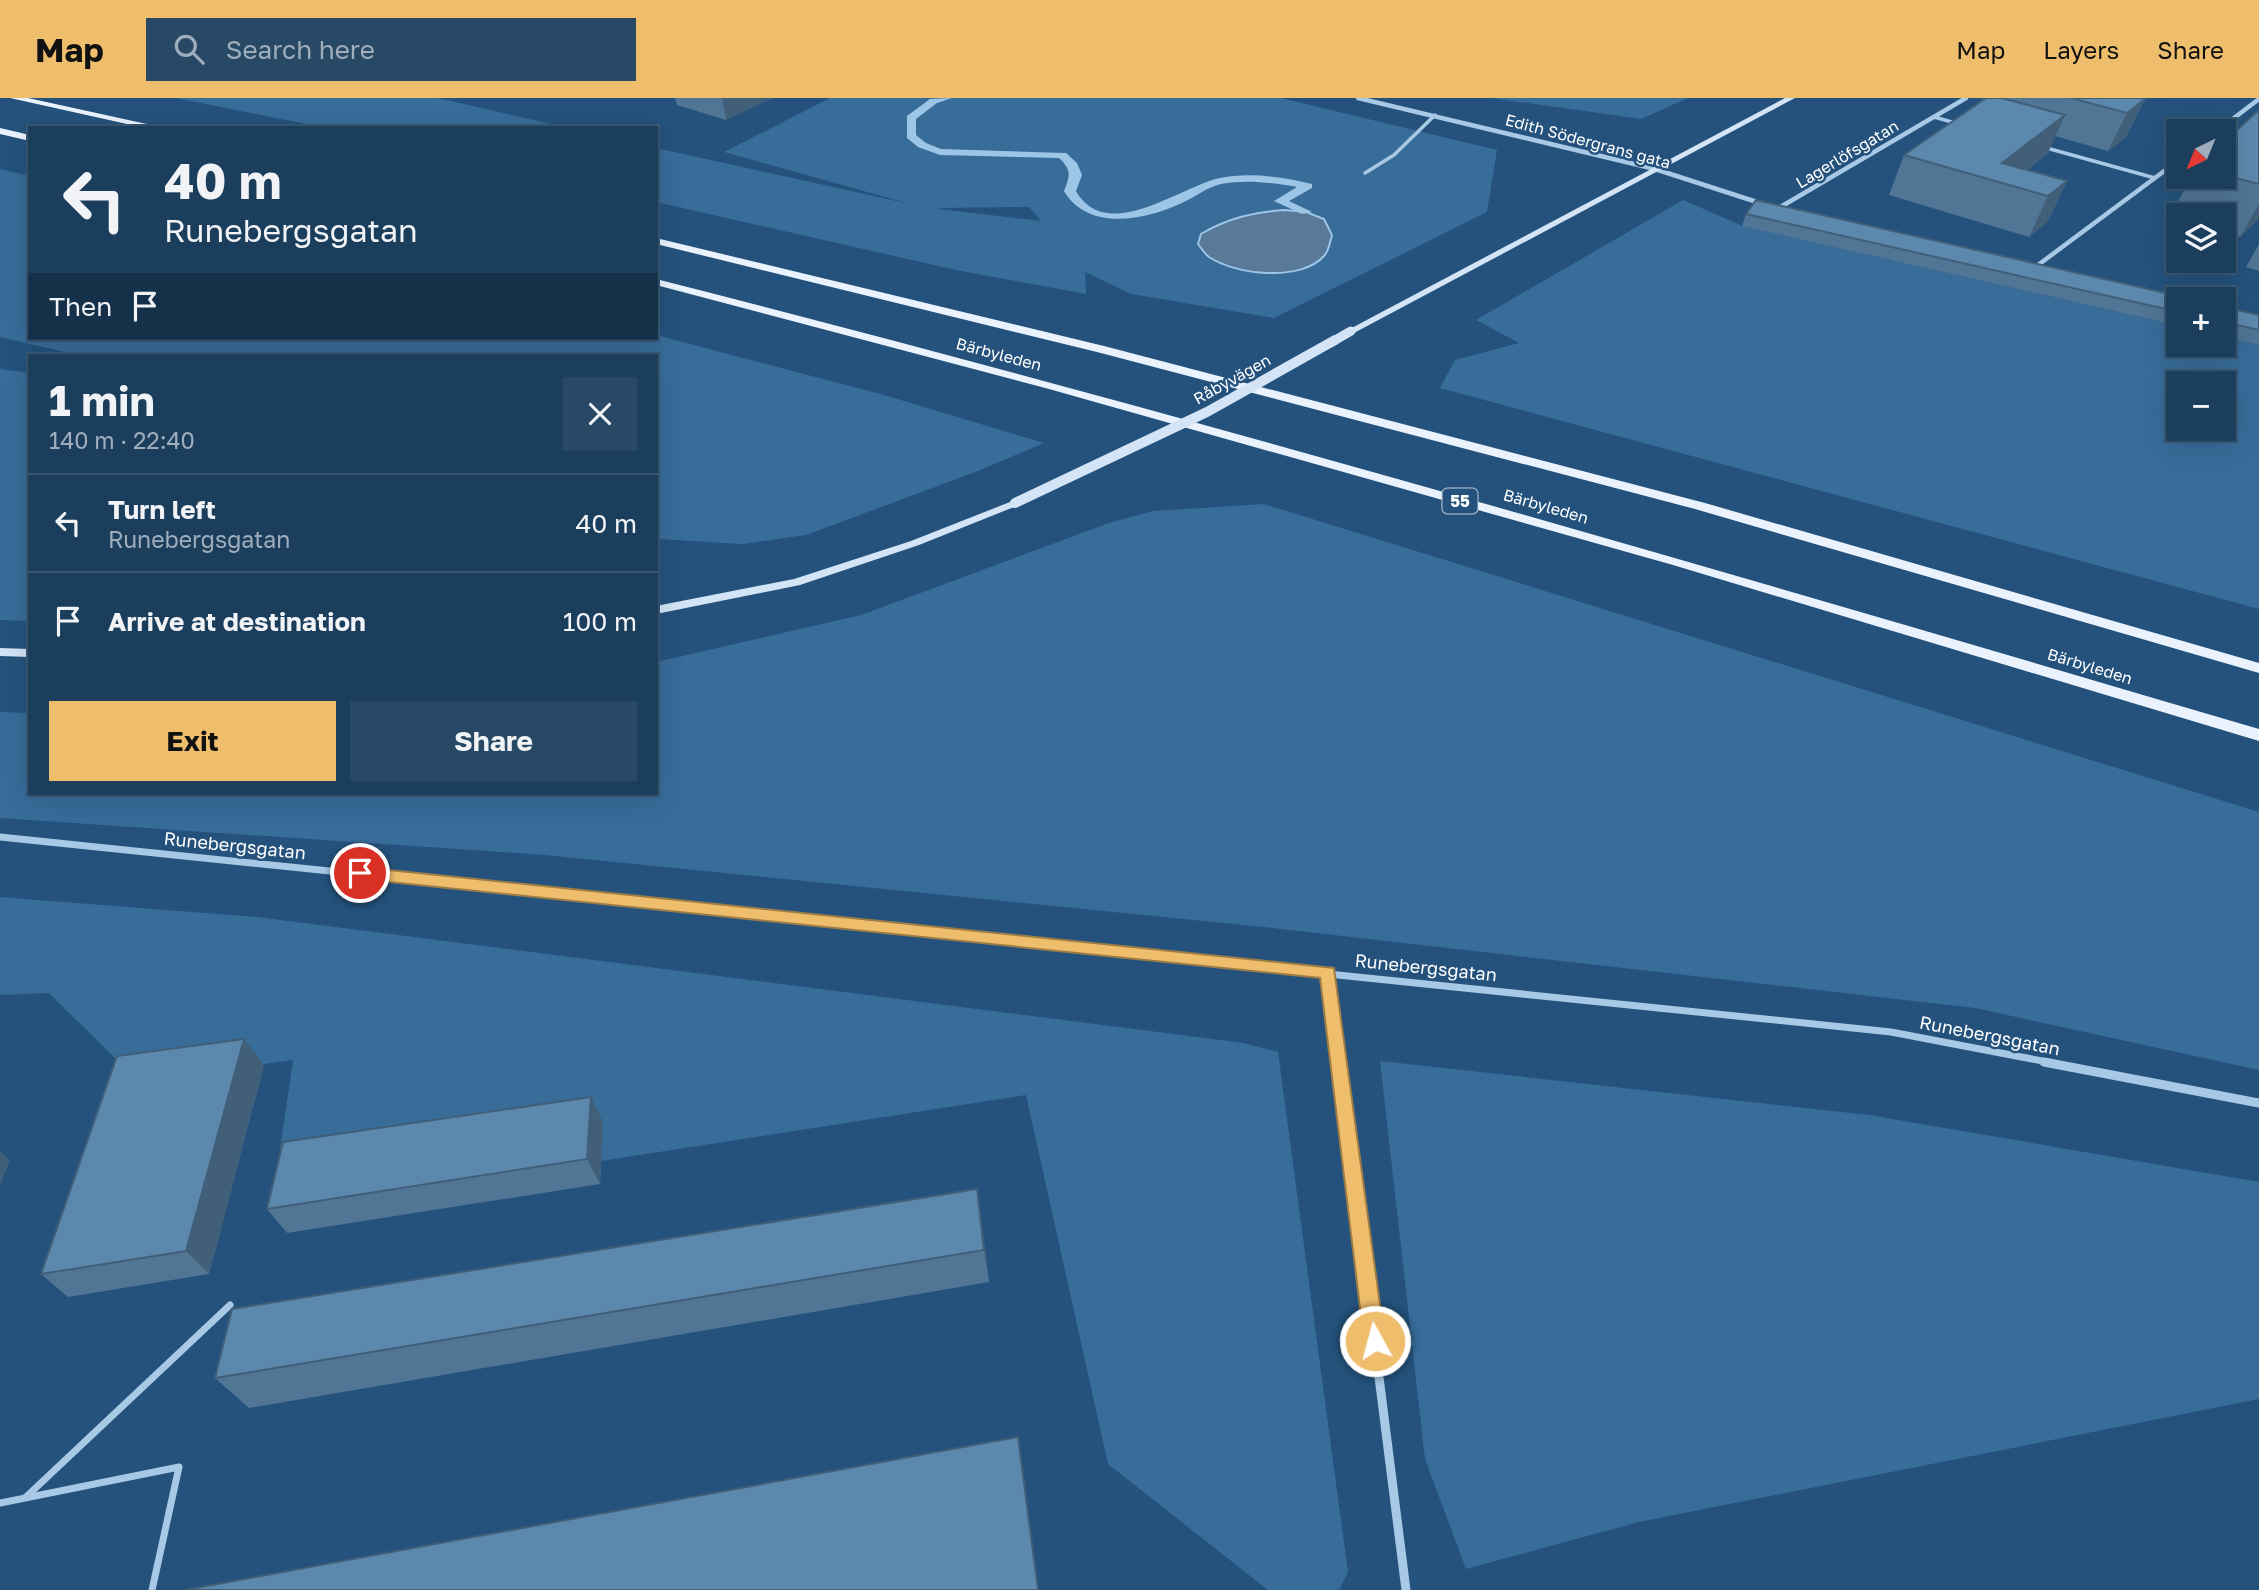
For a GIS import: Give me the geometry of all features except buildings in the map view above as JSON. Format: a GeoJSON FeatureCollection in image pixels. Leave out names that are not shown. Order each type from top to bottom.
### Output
{"type":"FeatureCollection","features":[{"type":"Feature","properties":{"kind":"main road"},"geometry":{"type":"LineString","coordinates":[[15,98],[150,126]]}},
{"type":"Feature","properties":{"kind":"main road","name":"Råbyvägen"},"geometry":{"type":"LineString","coordinates":[[658,610],[796,582],[915,544],[1015,503],[1207,412],[1351,331],[1791,98]]}},
{"type":"Feature","properties":{"kind":"main road"},"geometry":{"type":"LineString","coordinates":[[0,131],[28,138]]}},
{"type":"Feature","properties":{"kind":"main road","name":"Bärbyleden"},"geometry":{"type":"LineString","coordinates":[[658,241],[1100,349],[1700,506],[2259,667]]}},
{"type":"Feature","properties":{"kind":"main road","name":"Bärbyleden"},"geometry":{"type":"LineString","coordinates":[[658,283],[1053,386],[1665,558],[2259,735]]}},
{"type":"Feature","properties":{"kind":"main road"},"geometry":{"type":"LineString","coordinates":[[0,652],[28,653]]}},
{"type":"Feature","properties":{"kind":"street","name":"Edith Södergrans gata"},"geometry":{"type":"LineString","coordinates":[[1358,98],[1655,169],[1689,182]]}},
{"type":"Feature","properties":{"kind":"street","name":"Lagerlöfsgatan"},"geometry":{"type":"LineString","coordinates":[[1777,209],[1966,98]]}},
{"type":"Feature","properties":{"kind":"street"},"geometry":{"type":"LineString","coordinates":[[2233,119],[2259,99]]}},
{"type":"Feature","properties":{"kind":"street"},"geometry":{"type":"LineString","coordinates":[[2046,272],[2033,269],[2166,169]]}},
{"type":"Feature","properties":{"kind":"street","name":"Lagerlöfsgatan"},"geometry":{"type":"LineString","coordinates":[[1689,182],[1791,212]]}},
{"type":"Feature","properties":{"kind":"street","name":"Runebergsgatan"},"geometry":{"type":"LineString","coordinates":[[0,837],[1891,1032],[2259,1103]]}},
{"type":"Feature","properties":{"kind":"street"},"geometry":{"type":"LineString","coordinates":[[1328,972],[1406,1590]]}},
{"type":"Feature","properties":{"kind":"lane"},"geometry":{"type":"LineString","coordinates":[[1365,173],[1394,155],[1435,115]]}},
{"type":"Feature","properties":{"kind":"lane"},"geometry":{"type":"LineString","coordinates":[[1934,117],[1961,124]]}},
{"type":"Feature","properties":{"kind":"lane"},"geometry":{"type":"LineString","coordinates":[[2042,146],[2155,177]]}},
{"type":"Feature","properties":{"kind":"lane"},"geometry":{"type":"LineString","coordinates":[[26,1497],[230,1305]]}},
{"type":"Feature","properties":{"kind":"lane"},"geometry":{"type":"LineString","coordinates":[[0,1503],[179,1467],[152,1590]]}},
{"type":"Feature","properties":{"kind":"shaded area"},"geometry":{"type":"Polygon","coordinates":[[[176,98],[438,98],[559,126],[316,126],[176,98]]]}},
{"type":"Feature","properties":{"kind":"shaded area"},"geometry":{"type":"Polygon","coordinates":[[[830,98],[1281,98],[1497,150],[1487,212],[1274,318],[1131,294],[1085,272],[1086,294],[956,270],[658,202],[658,148],[910,204],[724,152],[830,98]],[[1029,207],[938,209],[1041,221],[1029,207]]]}},
{"type":"Feature","properties":{"kind":"shaded area"},"geometry":{"type":"Polygon","coordinates":[[[1491,98],[1688,98],[1641,119],[1491,98]]]}},
{"type":"Feature","properties":{"kind":"shaded area"},"geometry":{"type":"Polygon","coordinates":[[[0,169],[28,176],[28,340],[658,340],[658,336],[884,395],[1044,443],[978,471],[806,535],[742,544],[658,539],[658,354],[74,354],[0,337],[0,169]]]}},
{"type":"Feature","properties":{"kind":"shaded area"},"geometry":{"type":"Polygon","coordinates":[[[1683,200],[1743,226],[2166,323],[2166,357],[2236,357],[2236,340],[2259,345],[2259,609],[1440,388],[1455,360],[1519,343],[1476,320],[1683,200]]]}},
{"type":"Feature","properties":{"kind":"shaded area"},"geometry":{"type":"Polygon","coordinates":[[[1285,210],[1306,212],[1324,219],[1332,235],[1326,254],[1314,264],[1300,270],[1268,273],[1235,268],[1208,256],[1198,244],[1201,234],[1231,220],[1285,210]]]}},
{"type":"Feature","properties":{"kind":"shaded area"},"geometry":{"type":"Polygon","coordinates":[[[0,369],[28,373],[28,621],[0,620],[0,369]]]}},
{"type":"Feature","properties":{"kind":"shaded area"},"geometry":{"type":"Polygon","coordinates":[[[1264,504],[2259,812],[2259,1070],[1975,1008],[1263,927],[545,855],[0,818],[0,712],[28,713],[28,795],[658,795],[658,662],[861,615],[1109,523],[1153,511],[1264,504]]]}},
{"type":"Feature","properties":{"kind":"shaded area"},"geometry":{"type":"Polygon","coordinates":[[[0,897],[257,917],[1244,1043],[1278,1052],[1348,1572],[1339,1590],[1268,1590],[1108,1464],[1026,1095],[601,1161],[602,1122],[278,1163],[293,1060],[139,1082],[49,993],[0,995],[0,897]]]}},
{"type":"Feature","properties":{"kind":"shaded area"},"geometry":{"type":"Polygon","coordinates":[[[1380,1061],[1869,1115],[2259,1182],[2259,1399],[1639,1522],[1466,1569],[1425,1459],[1380,1061]]]}},
{"type":"Feature","properties":{"kind":"waterway"},"geometry":{"type":"LineString","coordinates":[[947,98],[934,101],[911,118],[911,136],[922,145],[940,152],[1062,155],[1073,165],[1076,175],[1070,191],[1073,197],[1085,209],[1096,213],[1126,215],[1143,212],[1177,201],[1215,182],[1243,179],[1308,186],[1280,201],[1306,212]]}},
{"type":"Feature","properties":{"kind":"route"},"geometry":{"type":"LineString","coordinates":[[360,873],[1328,972],[1375,1341]]}}]}
